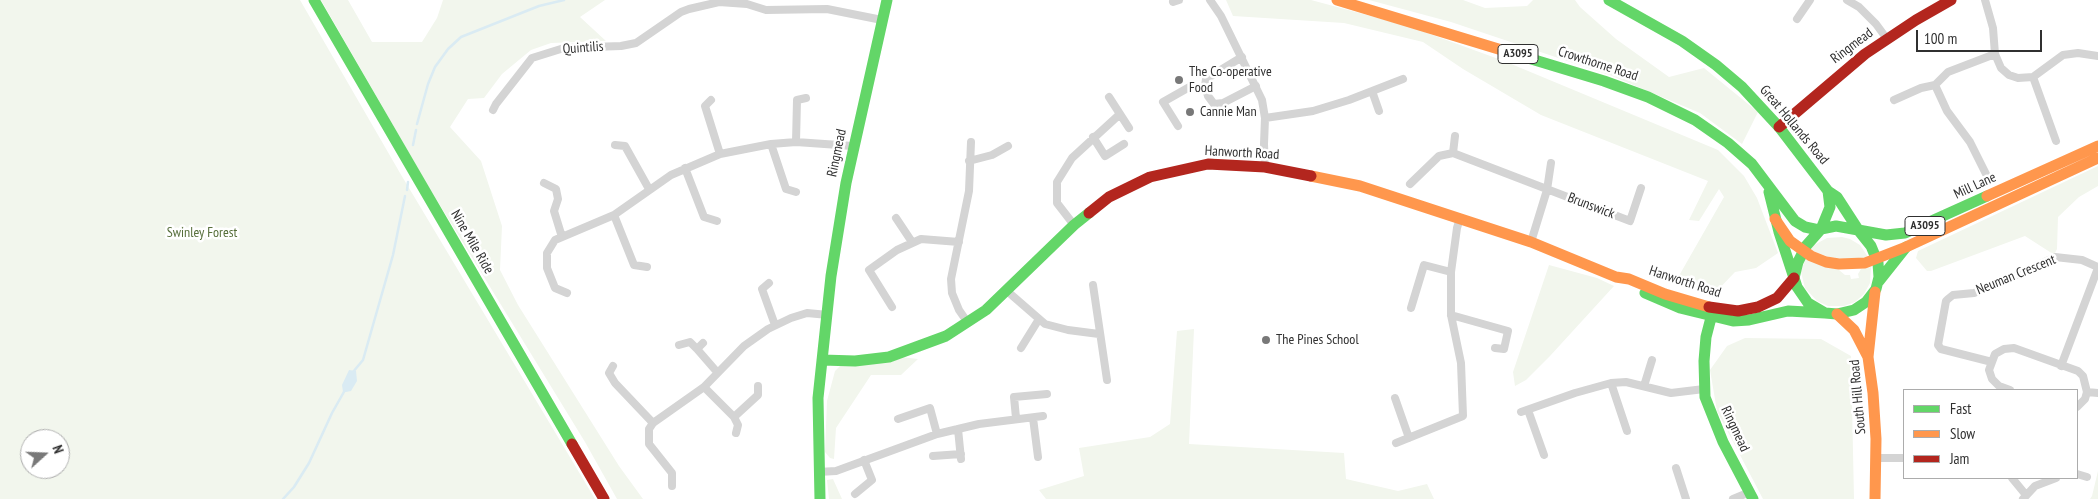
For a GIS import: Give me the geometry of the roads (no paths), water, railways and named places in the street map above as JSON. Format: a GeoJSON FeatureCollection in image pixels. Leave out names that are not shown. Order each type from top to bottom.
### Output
{"type":"FeatureCollection","features":[{"type":"Feature","properties":{"kind":"street","name":"Nine Mile Ride"},"geometry":{"type":"LineString","coordinates":[[314,0],[604,499]]}},
{"type":"Feature","properties":{"kind":"street"},"geometry":{"type":"LineString","coordinates":[[685,0],[689,9]]}},
{"type":"Feature","properties":{"kind":"street"},"geometry":{"type":"LineString","coordinates":[[827,9],[828,0]]}},
{"type":"Feature","properties":{"kind":"street","name":"Ringmead"},"geometry":{"type":"LineString","coordinates":[[820,499],[818,398],[826,360],[825,324],[828,315],[834,256],[846,182],[887,0]]}},
{"type":"Feature","properties":{"kind":"street"},"geometry":{"type":"LineString","coordinates":[[1210,0],[1221,16],[1262,100],[1265,118],[1265,167]]}},
{"type":"Feature","properties":{"kind":"street","name":"Crowthorne Road"},"geometry":{"type":"LineString","coordinates":[[1337,0],[1604,81],[1648,97],[1695,120],[1728,143],[1752,164],[1795,221],[1805,227],[1820,229]]}},
{"type":"Feature","properties":{"kind":"street","name":"Great Hollands Road"},"geometry":{"type":"LineString","coordinates":[[1608,0],[1682,41],[1716,65],[1742,87],[1779,127],[1828,192],[1837,197],[1868,242],[1877,259]]}},
{"type":"Feature","properties":{"kind":"street"},"geometry":{"type":"LineString","coordinates":[[1797,18],[1810,0]]}},
{"type":"Feature","properties":{"kind":"street"},"geometry":{"type":"LineString","coordinates":[[1847,0],[1861,4],[1887,39]]}},
{"type":"Feature","properties":{"kind":"street","name":"Ringmead"},"geometry":{"type":"LineString","coordinates":[[1779,127],[1848,67],[1887,39],[1950,0]]}},
{"type":"Feature","properties":{"kind":"street"},"geometry":{"type":"LineString","coordinates":[[1985,0],[1993,28],[1995,54],[2001,68],[2009,75],[2018,78],[2033,77],[2063,55],[2078,53],[2098,56]]}},
{"type":"Feature","properties":{"kind":"street","name":"Quintilis"},"geometry":{"type":"LineString","coordinates":[[493,110],[532,58],[564,48],[621,46],[636,43],[681,12],[719,2],[747,2],[766,10],[827,9],[882,20]]}},
{"type":"Feature","properties":{"kind":"street"},"geometry":{"type":"LineString","coordinates":[[1894,100],[1921,88],[1935,85],[1948,72],[1995,54]]}},
{"type":"Feature","properties":{"kind":"street"},"geometry":{"type":"LineString","coordinates":[[1242,57],[1206,79],[1205,86],[1208,96],[1214,104],[1223,103],[1256,86]]}},
{"type":"Feature","properties":{"kind":"street"},"geometry":{"type":"LineString","coordinates":[[2033,77],[2056,141]]}},
{"type":"Feature","properties":{"kind":"street"},"geometry":{"type":"LineString","coordinates":[[1265,118],[1313,111],[1403,79]]}},
{"type":"Feature","properties":{"kind":"street"},"geometry":{"type":"LineString","coordinates":[[1178,126],[1163,102],[1193,85]]}},
{"type":"Feature","properties":{"kind":"street"},"geometry":{"type":"LineString","coordinates":[[1935,85],[1947,112],[1970,142],[1986,174]]}},
{"type":"Feature","properties":{"kind":"street"},"geometry":{"type":"LineString","coordinates":[[1372,91],[1379,111]]}},
{"type":"Feature","properties":{"kind":"street"},"geometry":{"type":"LineString","coordinates":[[1109,97],[1129,128]]}},
{"type":"Feature","properties":{"kind":"street"},"geometry":{"type":"LineString","coordinates":[[796,142],[797,100],[806,98]]}},
{"type":"Feature","properties":{"kind":"street"},"geometry":{"type":"LineString","coordinates":[[711,100],[705,106],[720,154]]}},
{"type":"Feature","properties":{"kind":"street"},"geometry":{"type":"LineString","coordinates":[[1074,225],[1057,203],[1057,182],[1072,158],[1120,114]]}},
{"type":"Feature","properties":{"kind":"street"},"geometry":{"type":"LineString","coordinates":[[1410,184],[1439,156],[1453,153],[1455,136]]}},
{"type":"Feature","properties":{"kind":"street"},"geometry":{"type":"LineString","coordinates":[[1093,137],[1105,156],[1124,144]]}},
{"type":"Feature","properties":{"kind":"street"},"geometry":{"type":"LineString","coordinates":[[567,293],[555,288],[547,268],[547,253],[555,240],[614,215],[671,175],[720,154],[771,144],[796,142],[854,146]]}},
{"type":"Feature","properties":{"kind":"street"},"geometry":{"type":"LineString","coordinates":[[968,323],[959,310],[952,293],[952,265],[959,242],[969,191],[972,142]]}},
{"type":"Feature","properties":{"kind":"street"},"geometry":{"type":"LineString","coordinates":[[771,144],[786,189],[796,192]]}},
{"type":"Feature","properties":{"kind":"street"},"geometry":{"type":"LineString","coordinates":[[615,145],[625,146],[649,190]]}},
{"type":"Feature","properties":{"kind":"street"},"geometry":{"type":"LineString","coordinates":[[970,161],[992,155],[1008,146]]}},
{"type":"Feature","properties":{"kind":"street","name":"Mill Lane"},"geometry":{"type":"LineString","coordinates":[[1820,229],[1836,226],[1892,235],[1912,231],[2098,146]]}},
{"type":"Feature","properties":{"kind":"street","name":"Brunswick"},"geometry":{"type":"LineString","coordinates":[[1453,153],[1630,221],[1642,188]]}},
{"type":"Feature","properties":{"kind":"street","name":"Mill Lane"},"geometry":{"type":"LineString","coordinates":[[1877,259],[2098,158]]}},
{"type":"Feature","properties":{"kind":"street","name":"Hanworth Road"},"geometry":{"type":"LineString","coordinates":[[826,360],[855,361],[889,357],[946,336],[968,323],[1007,291],[1074,225],[1109,197],[1150,176],[1208,164],[1265,167],[1360,186],[1531,242],[1616,277],[1629,279],[1733,321],[1749,320],[1788,311],[1837,314]]}},
{"type":"Feature","properties":{"kind":"street"},"geometry":{"type":"LineString","coordinates":[[1531,242],[1547,190],[1551,164]]}},
{"type":"Feature","properties":{"kind":"street"},"geometry":{"type":"LineString","coordinates":[[685,168],[704,218],[717,221]]}},
{"type":"Feature","properties":{"kind":"street"},"geometry":{"type":"LineString","coordinates":[[544,183],[556,189],[558,199],[554,211],[562,237]]}},
{"type":"Feature","properties":{"kind":"street","name":"Crowthorne Road"},"geometry":{"type":"LineString","coordinates":[[1767,184],[1775,219],[1794,278],[1804,299],[1825,313]]}},
{"type":"Feature","properties":{"kind":"street"},"geometry":{"type":"LineString","coordinates":[[1794,278],[1803,252],[1820,229],[1830,207],[1828,192]]}},
{"type":"Feature","properties":{"kind":"street"},"geometry":{"type":"LineString","coordinates":[[614,215],[634,264],[647,267]]}},
{"type":"Feature","properties":{"kind":"street"},"geometry":{"type":"LineString","coordinates":[[896,218],[912,242]]}},
{"type":"Feature","properties":{"kind":"street"},"geometry":{"type":"LineString","coordinates":[[1396,443],[1463,420],[1461,363],[1451,315],[1451,272],[1460,218]]}},
{"type":"Feature","properties":{"kind":"street","name":"Crowthorne Road"},"geometry":{"type":"LineString","coordinates":[[1775,219],[1786,237],[1803,252]]}},
{"type":"Feature","properties":{"kind":"street"},"geometry":{"type":"LineString","coordinates":[[892,307],[869,270],[912,242],[921,239],[959,242]]}},
{"type":"Feature","properties":{"kind":"street","name":"Mill Lane"},"geometry":{"type":"LineString","coordinates":[[1837,314],[1859,308],[1906,247]]}},
{"type":"Feature","properties":{"kind":"street","name":"A3095"},"geometry":{"type":"LineString","coordinates":[[1803,252],[1819,260],[1839,264],[1859,264],[1877,259]]}},
{"type":"Feature","properties":{"kind":"street","name":"Neuman Crescent"},"geometry":{"type":"LineString","coordinates":[[1992,362],[1941,349],[1938,345],[1948,299],[1993,286],[2055,257],[2082,260],[2098,267],[2061,366]]}},
{"type":"Feature","properties":{"kind":"street","name":"South Hill Road"},"geometry":{"type":"LineString","coordinates":[[1875,499],[1876,458],[1873,393],[1868,357],[1880,272],[1877,259]]}},
{"type":"Feature","properties":{"kind":"street"},"geometry":{"type":"LineString","coordinates":[[1411,308],[1424,265],[1451,272]]}},
{"type":"Feature","properties":{"kind":"street","name":"Hanworth Road"},"geometry":{"type":"LineString","coordinates":[[1712,312],[1738,311],[1758,307],[1777,298],[1794,278]]}},
{"type":"Feature","properties":{"kind":"street"},"geometry":{"type":"LineString","coordinates":[[769,283],[762,289],[775,325]]}},
{"type":"Feature","properties":{"kind":"street"},"geometry":{"type":"LineString","coordinates":[[1093,285],[1107,380]]}},
{"type":"Feature","properties":{"kind":"street"},"geometry":{"type":"LineString","coordinates":[[1007,291],[1044,324],[1068,330],[1099,334]]}},
{"type":"Feature","properties":{"kind":"street","name":"Ringmead"},"geometry":{"type":"LineString","coordinates":[[1712,312],[1706,337],[1704,389],[1712,418],[1751,496]]}},
{"type":"Feature","properties":{"kind":"street"},"geometry":{"type":"LineString","coordinates":[[672,486],[672,473],[649,444],[649,430],[653,423],[704,387],[744,346],[775,325],[806,314],[828,315]]}},
{"type":"Feature","properties":{"kind":"street"},"geometry":{"type":"LineString","coordinates":[[1837,314],[1854,330],[1868,357]]}},
{"type":"Feature","properties":{"kind":"street"},"geometry":{"type":"LineString","coordinates":[[1451,315],[1508,331],[1504,349],[1494,348]]}},
{"type":"Feature","properties":{"kind":"street"},"geometry":{"type":"LineString","coordinates":[[1021,348],[1039,319]]}},
{"type":"Feature","properties":{"kind":"street"},"geometry":{"type":"LineString","coordinates":[[1706,337],[1713,330],[1733,321]]}},
{"type":"Feature","properties":{"kind":"street"},"geometry":{"type":"LineString","coordinates":[[680,345],[690,342],[700,346],[717,372]]}},
{"type":"Feature","properties":{"kind":"street"},"geometry":{"type":"LineString","coordinates":[[2008,389],[2000,386],[1992,379],[1990,370],[1995,354],[2004,349],[2014,348],[2078,371],[2083,376],[2087,392],[2085,399],[2078,406]]}},
{"type":"Feature","properties":{"kind":"street"},"geometry":{"type":"LineString","coordinates":[[1644,386],[1652,360]]}},
{"type":"Feature","properties":{"kind":"street"},"geometry":{"type":"LineString","coordinates":[[614,366],[609,373],[615,383],[653,423]]}},
{"type":"Feature","properties":{"kind":"street"},"geometry":{"type":"LineString","coordinates":[[1544,455],[1524,411],[1575,393],[1611,383],[1626,382],[1671,393],[1704,389]]}},
{"type":"Feature","properties":{"kind":"street"},"geometry":{"type":"LineString","coordinates":[[1611,383],[1627,431]]}},
{"type":"Feature","properties":{"kind":"street"},"geometry":{"type":"LineString","coordinates":[[734,417],[758,395],[758,386]]}},
{"type":"Feature","properties":{"kind":"street"},"geometry":{"type":"LineString","coordinates":[[704,387],[734,417],[738,425],[736,433]]}},
{"type":"Feature","properties":{"kind":"street"},"geometry":{"type":"LineString","coordinates":[[2087,392],[2098,393]]}},
{"type":"Feature","properties":{"kind":"street"},"geometry":{"type":"LineString","coordinates":[[1016,418],[1014,397],[1047,394]]}},
{"type":"Feature","properties":{"kind":"street"},"geometry":{"type":"LineString","coordinates":[[1395,398],[1409,438]]}},
{"type":"Feature","properties":{"kind":"street"},"geometry":{"type":"LineString","coordinates":[[926,399],[937,434]]}},
{"type":"Feature","properties":{"kind":"street"},"geometry":{"type":"LineString","coordinates":[[898,419],[930,408]]}},
{"type":"Feature","properties":{"kind":"street"},"geometry":{"type":"LineString","coordinates":[[818,472],[836,471],[937,434],[1016,418],[1043,416]]}},
{"type":"Feature","properties":{"kind":"street"},"geometry":{"type":"LineString","coordinates":[[1033,418],[1038,457]]}},
{"type":"Feature","properties":{"kind":"street"},"geometry":{"type":"LineString","coordinates":[[933,456],[961,456],[958,429]]}},
{"type":"Feature","properties":{"kind":"street"},"geometry":{"type":"LineString","coordinates":[[1876,458],[1903,458]]}},
{"type":"Feature","properties":{"kind":"street"},"geometry":{"type":"LineString","coordinates":[[855,494],[872,480],[864,460]]}},
{"type":"Feature","properties":{"kind":"street"},"geometry":{"type":"LineString","coordinates":[[1676,468],[1686,499]]}},
{"type":"Feature","properties":{"kind":"street"},"geometry":{"type":"LineString","coordinates":[[2078,474],[2087,478]]}},
{"type":"Feature","properties":{"kind":"street"},"geometry":{"type":"LineString","coordinates":[[2013,479],[2025,497],[2035,486],[2053,479]]}},
{"type":"Feature","properties":{"kind":"street"},"geometry":{"type":"LineString","coordinates":[[1733,499],[1751,496]]}},
{"type":"Feature","properties":{"kind":"waterway"},"geometry":{"type":"LineString","coordinates":[[417,124],[428,84],[435,67],[448,49],[461,37],[539,6],[564,0]]}},
{"type":"Feature","properties":{"kind":"waterway"},"geometry":{"type":"LineString","coordinates":[[413,145],[416,130]]}},
{"type":"Feature","properties":{"kind":"waterway"},"geometry":{"type":"LineString","coordinates":[[407,190],[408,182]]}},
{"type":"Feature","properties":{"kind":"waterway"},"geometry":{"type":"LineString","coordinates":[[353,372],[363,360],[393,255],[405,196]]}},
{"type":"Feature","properties":{"kind":"waterway"},"geometry":{"type":"LineString","coordinates":[[283,499],[294,487],[309,463],[345,390]]}},
{"type":"Feature","properties":{"kind":"place","name":"The Co-operative Food"},"geometry":{"type":"Point","coordinates":[1179,80]}},
{"type":"Feature","properties":{"kind":"place","name":"Cannie Man"},"geometry":{"type":"Point","coordinates":[1190,112]}},
{"type":"Feature","properties":{"kind":"place","name":"The Pines School"},"geometry":{"type":"Point","coordinates":[1266,340]}},
{"type":"Feature","properties":{"kind":"park label","name":"Swinley Forest"},"geometry":{"type":"Point","coordinates":[202,233]}}]}
